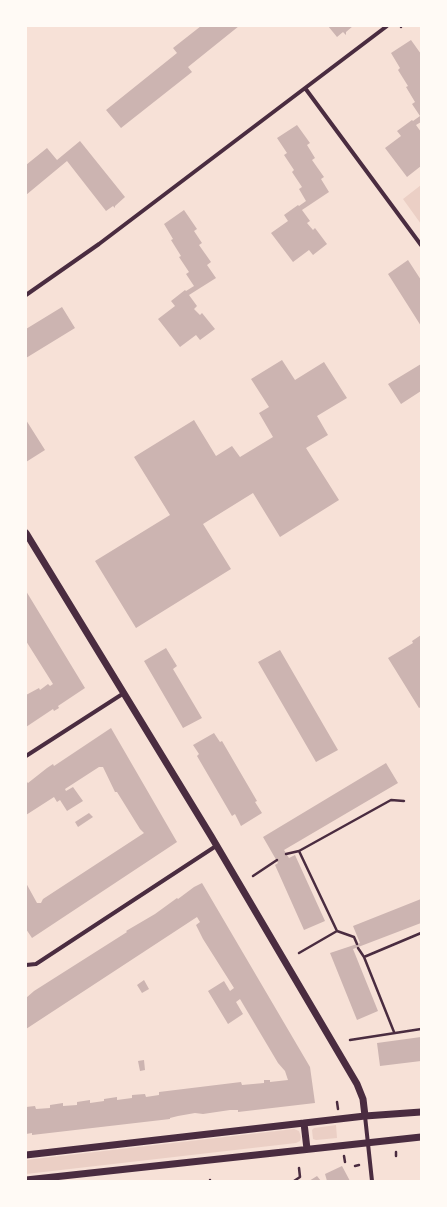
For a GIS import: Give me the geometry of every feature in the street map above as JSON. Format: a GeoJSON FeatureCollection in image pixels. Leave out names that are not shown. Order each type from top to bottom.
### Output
{"type":"FeatureCollection","features":[{"type":"Feature","properties":{"kind":"street"},"geometry":{"type":"LineString","coordinates":[[26,295],[99,244],[387,26]]}},
{"type":"Feature","properties":{"kind":"street"},"geometry":{"type":"LineString","coordinates":[[305,88],[421,245]]}},
{"type":"Feature","properties":{"kind":"street"},"geometry":{"type":"LineString","coordinates":[[26,533],[124,692],[361,1091],[372,1181]]}},
{"type":"Feature","properties":{"kind":"street"},"geometry":{"type":"LineString","coordinates":[[26,756],[124,692]]}},
{"type":"Feature","properties":{"kind":"street"},"geometry":{"type":"LineString","coordinates":[[26,965],[36,964],[216,846]]}},
{"type":"Feature","properties":{"kind":"street"},"geometry":{"type":"LineString","coordinates":[[26,1154],[365,1116],[421,1112]]}},
{"type":"Feature","properties":{"kind":"street"},"geometry":{"type":"LineString","coordinates":[[304,1123],[307,1149]]}},
{"type":"Feature","properties":{"kind":"street"},"geometry":{"type":"LineString","coordinates":[[26,1180],[421,1137]]}},
{"type":"Feature","properties":{"kind":"path"},"geometry":{"type":"LineString","coordinates":[[286,854],[299,851],[391,800],[404,801]]}},
{"type":"Feature","properties":{"kind":"path"},"geometry":{"type":"LineString","coordinates":[[299,851],[337,931],[354,937],[357,944]]}},
{"type":"Feature","properties":{"kind":"path"},"geometry":{"type":"LineString","coordinates":[[254,876],[277,860]]}},
{"type":"Feature","properties":{"kind":"path"},"geometry":{"type":"LineString","coordinates":[[299,953],[337,931]]}},
{"type":"Feature","properties":{"kind":"path"},"geometry":{"type":"LineString","coordinates":[[364,957],[421,933]]}},
{"type":"Feature","properties":{"kind":"path"},"geometry":{"type":"LineString","coordinates":[[358,948],[364,957],[394,1032]]}},
{"type":"Feature","properties":{"kind":"path"},"geometry":{"type":"LineString","coordinates":[[350,1040],[421,1029]]}},
{"type":"Feature","properties":{"kind":"path"},"geometry":{"type":"LineString","coordinates":[[337,1102],[338,1111]]}},
{"type":"Feature","properties":{"kind":"path"},"geometry":{"type":"LineString","coordinates":[[344,1155],[345,1162]]}},
{"type":"Feature","properties":{"kind":"path"},"geometry":{"type":"LineString","coordinates":[[355,1166],[359,1165]]}},
{"type":"Feature","properties":{"kind":"path"},"geometry":{"type":"LineString","coordinates":[[294,1181],[300,1177],[299,1168]]}},
{"type":"Feature","properties":{"kind":"shaded area"},"geometry":{"type":"Polygon","coordinates":[[[421,185],[421,224],[403,199],[421,185]]]}},
{"type":"Feature","properties":{"kind":"shaded area"},"geometry":{"type":"Polygon","coordinates":[[[336,1125],[337,1138],[313,1139],[312,1130],[314,1128],[336,1125]]]}},
{"type":"Feature","properties":{"kind":"shaded area"},"geometry":{"type":"Polygon","coordinates":[[[294,1129],[299,1131],[301,1137],[300,1141],[296,1143],[26,1174],[26,1160],[294,1129]]]}},
{"type":"Feature","properties":{"kind":"building"},"geometry":{"type":"Polygon","coordinates":[[[201,26],[239,26],[188,67],[192,72],[121,128],[106,110],[177,53],[173,48],[201,26]]]}},
{"type":"Feature","properties":{"kind":"building"},"geometry":{"type":"Polygon","coordinates":[[[328,26],[353,26],[346,32],[346,35],[343,32],[337,37],[328,26]]]}},
{"type":"Feature","properties":{"kind":"building"},"geometry":{"type":"Polygon","coordinates":[[[411,40],[421,54],[421,122],[416,125],[421,132],[421,166],[407,177],[385,148],[401,136],[397,131],[420,116],[412,104],[415,102],[406,87],[408,86],[398,70],[400,68],[391,53],[411,40]]]}},
{"type":"Feature","properties":{"kind":"building"},"geometry":{"type":"Polygon","coordinates":[[[297,125],[310,143],[307,145],[315,158],[312,160],[324,177],[321,179],[329,192],[302,210],[310,221],[307,223],[313,230],[315,228],[327,244],[313,255],[309,250],[293,262],[271,233],[288,221],[284,215],[306,201],[299,189],[302,187],[292,172],[294,170],[284,155],[287,153],[277,138],[297,125]]]}},
{"type":"Feature","properties":{"kind":"building"},"geometry":{"type":"Polygon","coordinates":[[[80,141],[125,197],[115,206],[115,208],[113,206],[106,211],[67,161],[26,195],[26,165],[47,148],[57,160],[80,141]]]}},
{"type":"Feature","properties":{"kind":"building"},"geometry":{"type":"Polygon","coordinates":[[[184,210],[197,229],[194,231],[202,243],[199,245],[211,262],[207,265],[216,278],[189,295],[197,306],[194,309],[200,315],[202,313],[215,329],[200,340],[196,335],[180,347],[158,319],[175,306],[171,301],[185,290],[186,291],[194,286],[186,274],[189,272],[179,257],[181,256],[171,240],[173,239],[164,224],[184,210]]]}},
{"type":"Feature","properties":{"kind":"building"},"geometry":{"type":"Polygon","coordinates":[[[408,260],[421,280],[421,326],[388,274],[408,260]]]}},
{"type":"Feature","properties":{"kind":"building"},"geometry":{"type":"Polygon","coordinates":[[[62,307],[75,328],[26,358],[26,329],[62,307]]]}},
{"type":"Feature","properties":{"kind":"building"},"geometry":{"type":"Polygon","coordinates":[[[282,360],[295,380],[324,362],[347,398],[317,416],[328,435],[306,448],[339,500],[280,537],[253,493],[203,524],[231,569],[136,628],[95,561],[170,515],[134,457],[194,420],[216,456],[232,446],[240,457],[273,437],[259,413],[269,407],[251,379],[282,360]]]}},
{"type":"Feature","properties":{"kind":"building"},"geometry":{"type":"Polygon","coordinates":[[[421,364],[421,391],[401,404],[388,384],[421,364]]]}},
{"type":"Feature","properties":{"kind":"building"},"geometry":{"type":"Polygon","coordinates":[[[26,420],[45,450],[26,462],[26,420]]]}},
{"type":"Feature","properties":{"kind":"building"},"geometry":{"type":"Polygon","coordinates":[[[26,591],[85,688],[58,706],[59,708],[54,711],[53,709],[26,727],[26,695],[39,688],[40,690],[48,684],[50,686],[53,684],[26,641],[26,591]]]}},
{"type":"Feature","properties":{"kind":"building"},"geometry":{"type":"Polygon","coordinates":[[[421,635],[421,707],[419,708],[388,658],[413,643],[412,641],[421,635]]]}},
{"type":"Feature","properties":{"kind":"building"},"geometry":{"type":"Polygon","coordinates":[[[166,648],[177,666],[173,669],[202,718],[183,728],[144,661],[166,648]]]}},
{"type":"Feature","properties":{"kind":"building"},"geometry":{"type":"Polygon","coordinates":[[[280,650],[338,750],[316,762],[258,662],[280,650]]]}},
{"type":"Feature","properties":{"kind":"building"},"geometry":{"type":"Polygon","coordinates":[[[111,728],[177,842],[32,938],[26,929],[26,883],[37,903],[41,903],[43,899],[144,833],[117,792],[115,792],[103,767],[99,767],[65,789],[66,791],[73,787],[83,801],[67,811],[60,800],[57,802],[54,797],[26,815],[26,781],[28,783],[53,764],[54,766],[111,728]]]}},
{"type":"Feature","properties":{"kind":"building"},"geometry":{"type":"Polygon","coordinates":[[[214,733],[220,742],[222,741],[257,801],[255,802],[262,813],[241,826],[235,814],[232,816],[197,756],[199,754],[193,745],[214,733]]]}},
{"type":"Feature","properties":{"kind":"building"},"geometry":{"type":"Polygon","coordinates":[[[386,763],[398,783],[284,850],[289,858],[295,855],[325,921],[304,930],[275,865],[278,863],[263,837],[386,763]]]}},
{"type":"Feature","properties":{"kind":"building"},"geometry":{"type":"Polygon","coordinates":[[[89,813],[93,817],[78,827],[75,822],[89,813]]]}},
{"type":"Feature","properties":{"kind":"building"},"geometry":{"type":"Polygon","coordinates":[[[202,883],[310,1067],[315,1103],[238,1112],[238,1110],[230,1110],[203,1114],[195,1113],[170,1119],[32,1135],[32,1133],[26,1134],[26,1107],[35,1106],[36,1109],[50,1108],[50,1105],[63,1103],[63,1106],[77,1105],[77,1102],[90,1100],[90,1103],[117,1097],[117,1100],[132,1098],[132,1095],[145,1094],[146,1097],[159,1095],[159,1092],[241,1082],[242,1085],[264,1083],[264,1080],[270,1080],[270,1082],[288,1080],[285,1071],[278,1063],[240,999],[236,1002],[243,1014],[228,1024],[208,991],[224,981],[230,991],[234,988],[203,939],[196,925],[200,922],[197,917],[26,1029],[26,998],[34,991],[202,883]]]}},
{"type":"Feature","properties":{"kind":"building"},"geometry":{"type":"Polygon","coordinates":[[[421,899],[421,923],[353,949],[378,1011],[357,1020],[330,953],[360,943],[353,926],[421,899]]]}},
{"type":"Feature","properties":{"kind":"building"},"geometry":{"type":"Polygon","coordinates":[[[144,980],[149,989],[142,993],[137,985],[144,980]]]}},
{"type":"Feature","properties":{"kind":"building"},"geometry":{"type":"Polygon","coordinates":[[[421,1037],[421,1061],[380,1066],[377,1043],[421,1037]]]}},
{"type":"Feature","properties":{"kind":"building"},"geometry":{"type":"Polygon","coordinates":[[[144,1060],[145,1070],[140,1071],[138,1061],[144,1060]]]}},
{"type":"Feature","properties":{"kind":"building"},"geometry":{"type":"Polygon","coordinates":[[[342,1166],[350,1181],[327,1181],[325,1174],[342,1166]]]}},
{"type":"Feature","properties":{"kind":"building"},"geometry":{"type":"Polygon","coordinates":[[[317,1176],[321,1181],[309,1181],[317,1176]]]}}]}
